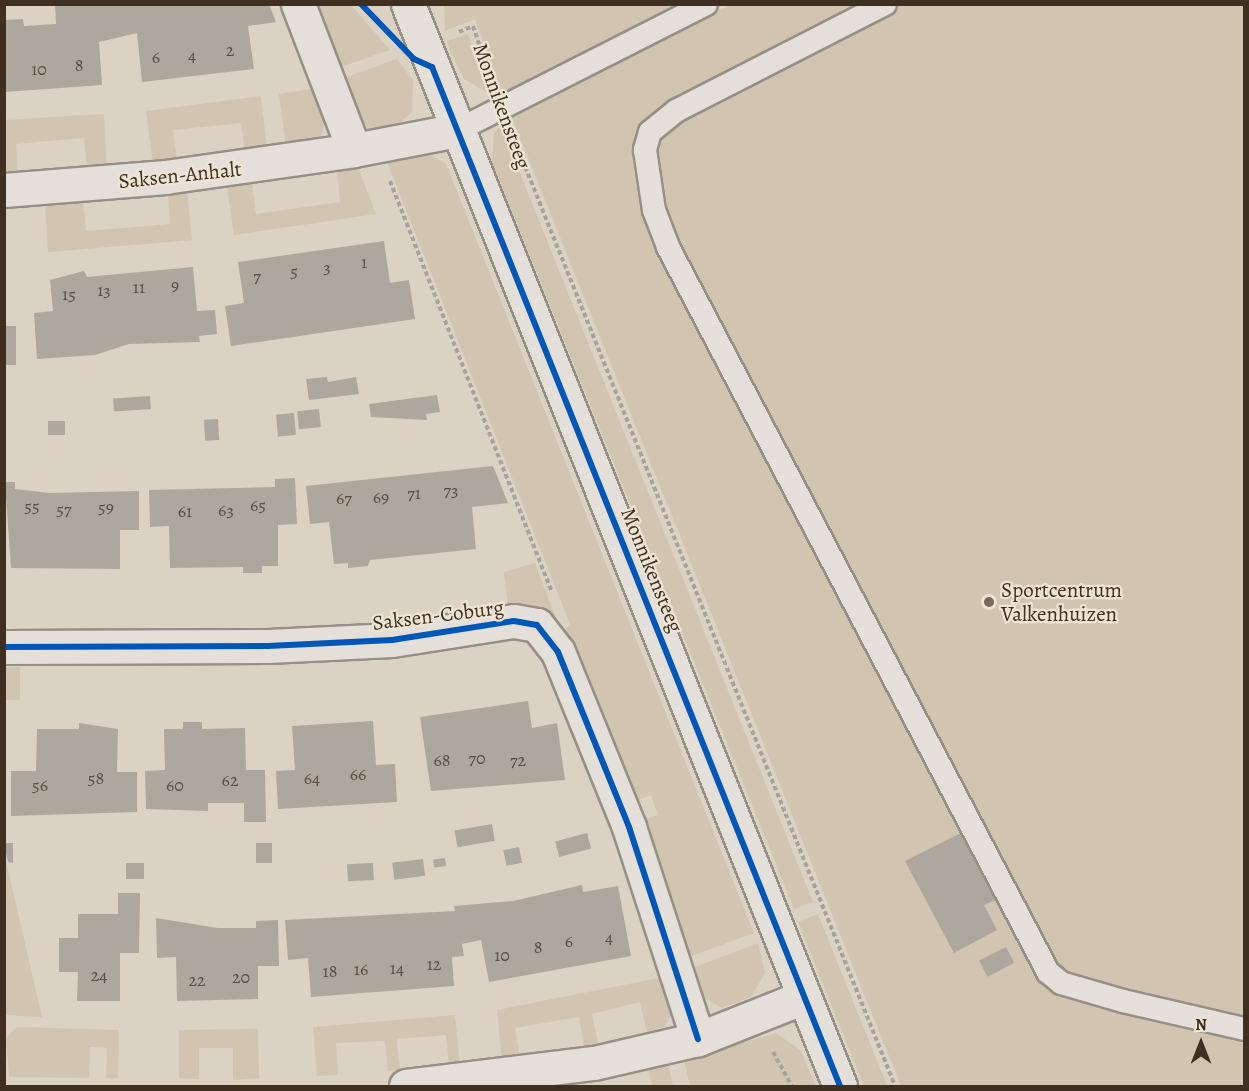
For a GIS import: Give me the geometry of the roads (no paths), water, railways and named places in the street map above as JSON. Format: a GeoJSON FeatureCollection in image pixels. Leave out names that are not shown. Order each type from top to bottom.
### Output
{"type":"FeatureCollection","features":[{"type":"Feature","properties":{"kind":"street"},"geometry":{"type":"LineString","coordinates":[[298,4],[366,148]]}},
{"type":"Feature","properties":{"kind":"street","name":"Monnikensteeg"},"geometry":{"type":"LineString","coordinates":[[408,4],[840,1086]]}},
{"type":"Feature","properties":{"kind":"street","name":"Saksen-Anhalt"},"geometry":{"type":"LineString","coordinates":[[4,190],[165,177],[366,148],[458,130]]}},
{"type":"Feature","properties":{"kind":"street","name":"Saksen-Coburg"},"geometry":{"type":"LineString","coordinates":[[4,647],[177,649],[369,641],[514,621],[537,625],[550,637],[629,827],[698,1039]]}},
{"type":"Feature","properties":{"kind":"street"},"geometry":{"type":"LineString","coordinates":[[406,1086],[594,1063],[698,1039],[804,997]]}},
{"type":"Feature","properties":{"kind":"lane"},"geometry":{"type":"LineString","coordinates":[[458,130],[706,4]]}},
{"type":"Feature","properties":{"kind":"lane"},"geometry":{"type":"LineString","coordinates":[[885,4],[676,111],[650,132],[645,150],[654,210],[668,247],[1048,972],[1061,983],[1092,992],[1245,1029]]}},
{"type":"Feature","properties":{"kind":"place","name":"Sportcentrum Valkenhuizen"},"geometry":{"type":"Point","coordinates":[989,602]}}]}
